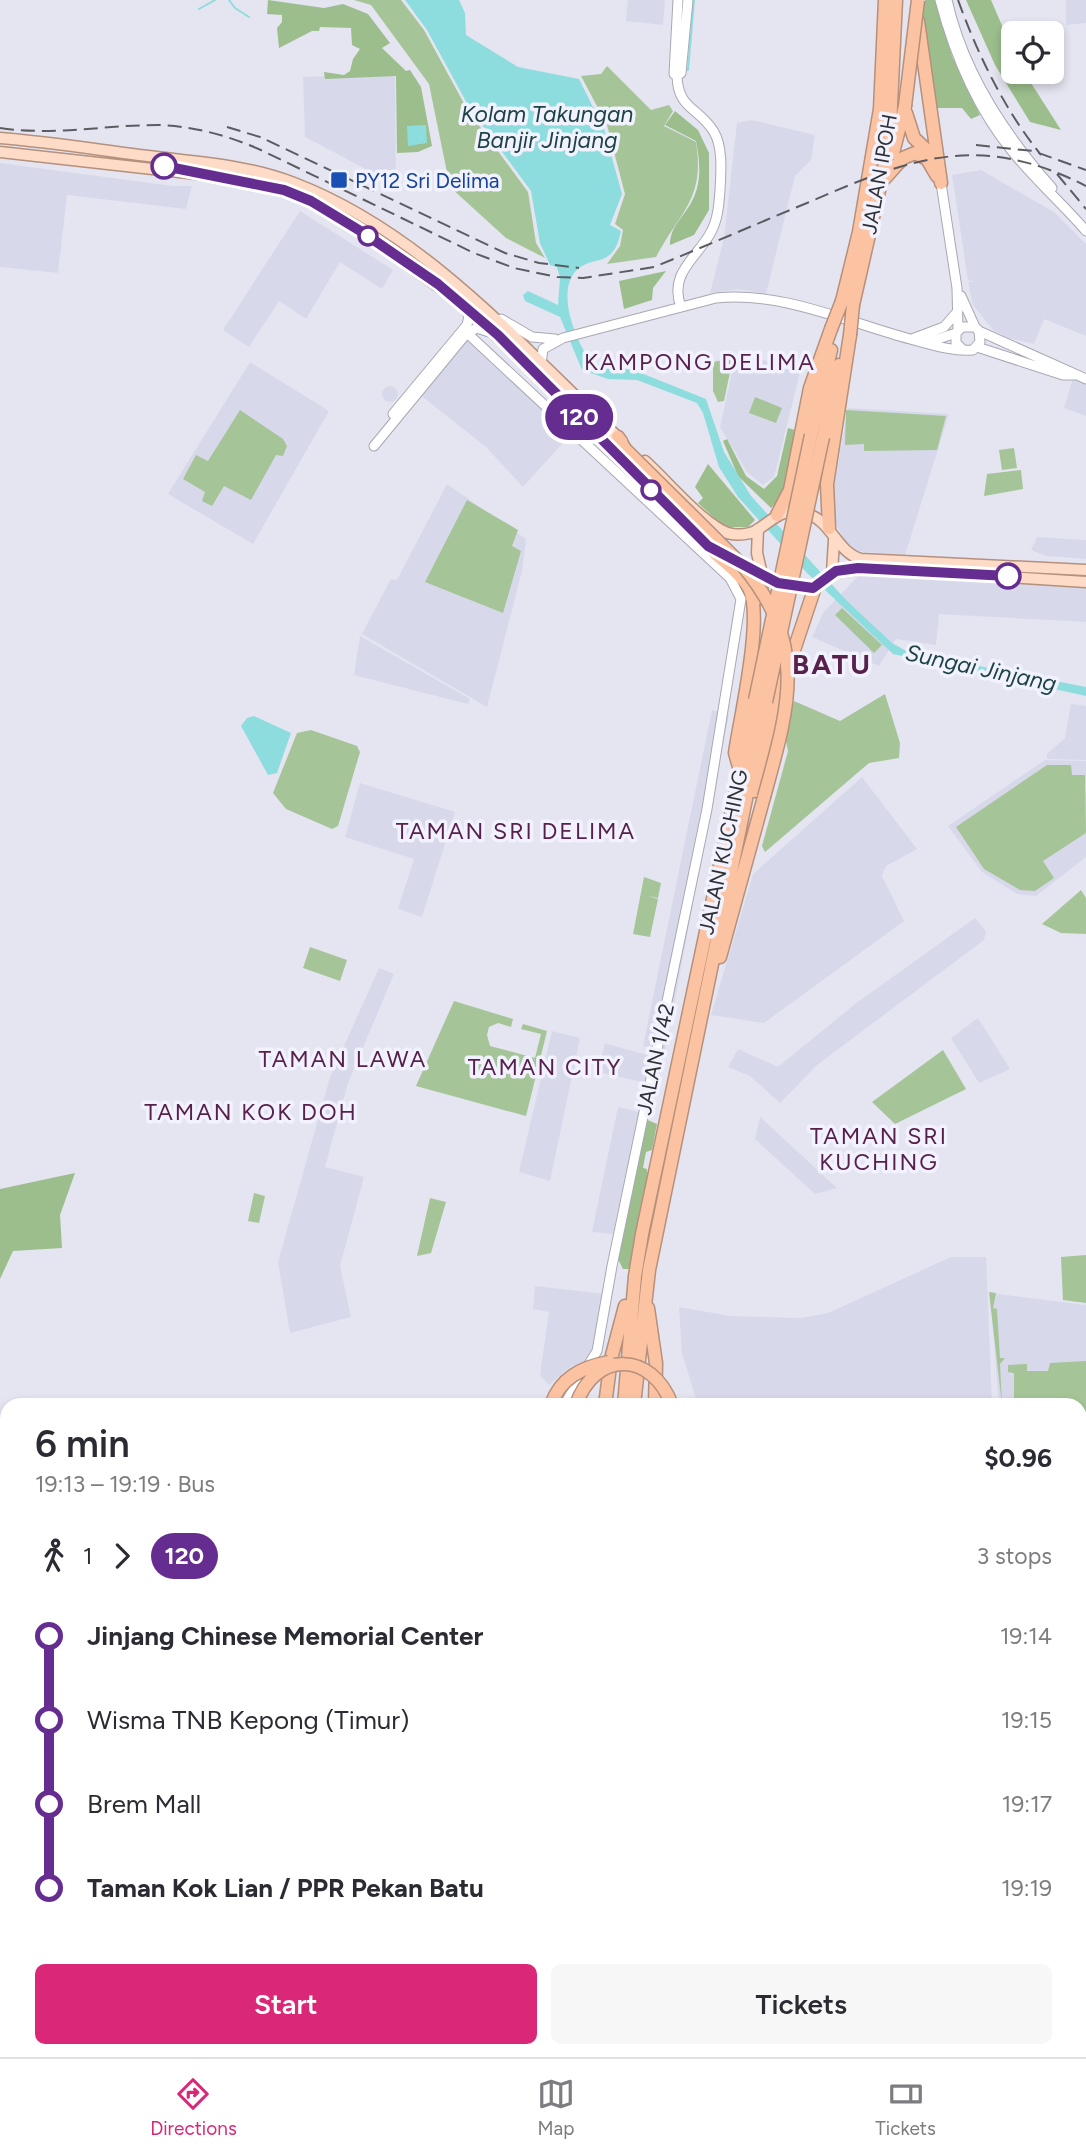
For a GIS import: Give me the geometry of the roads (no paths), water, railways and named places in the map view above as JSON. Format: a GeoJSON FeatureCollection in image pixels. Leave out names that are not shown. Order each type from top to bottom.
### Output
{"type":"FeatureCollection","features":[{"type":"Feature","properties":{"kind":"highway","name":"JALAN IPOH"},"geometry":{"type":"LineString","coordinates":[[848,303],[880,109],[886,0]]}},
{"type":"Feature","properties":{"kind":"highway","name":"JALAN IPOH"},"geometry":{"type":"LineString","coordinates":[[848,303],[878,197],[891,120],[896,0]]}},
{"type":"Feature","properties":{"kind":"highway"},"geometry":{"type":"LineString","coordinates":[[878,197],[905,106],[917,0]]}},
{"type":"Feature","properties":{"kind":"highway"},"geometry":{"type":"LineString","coordinates":[[917,0],[941,183]]}},
{"type":"Feature","properties":{"kind":"highway"},"geometry":{"type":"LineString","coordinates":[[905,106],[914,138],[935,158],[940,168]]}},
{"type":"Feature","properties":{"kind":"highway"},"geometry":{"type":"LineString","coordinates":[[885,178],[903,158],[915,153],[927,159],[941,183]]}},
{"type":"Feature","properties":{"kind":"highway"},"geometry":{"type":"LineString","coordinates":[[795,466],[793,497],[796,503],[818,508],[824,502],[841,332],[848,303]]}},
{"type":"Feature","properties":{"kind":"highway"},"geometry":{"type":"LineString","coordinates":[[775,516],[790,490],[810,388],[841,332],[848,303]]}},
{"type":"Feature","properties":{"kind":"highway","name":"JALAN KUCHING"},"geometry":{"type":"LineString","coordinates":[[635,1398],[649,1270],[743,814],[761,701],[841,332]]}},
{"type":"Feature","properties":{"kind":"highway"},"geometry":{"type":"LineString","coordinates":[[618,437],[625,449],[744,566],[760,587],[777,620],[788,663],[788,705],[695,1042]]}},
{"type":"Feature","properties":{"kind":"highway"},"geometry":{"type":"LineString","coordinates":[[825,494],[831,531]]}},
{"type":"Feature","properties":{"kind":"highway"},"geometry":{"type":"LineString","coordinates":[[708,546],[739,575],[750,590],[754,608],[751,651],[735,753],[740,771]]}},
{"type":"Feature","properties":{"kind":"highway"},"geometry":{"type":"LineString","coordinates":[[751,651],[756,642],[762,573]]}},
{"type":"Feature","properties":{"kind":"highway"},"geometry":{"type":"LineString","coordinates":[[743,814],[764,764],[783,683],[816,587]]}},
{"type":"Feature","properties":{"kind":"highway"},"geometry":{"type":"LineString","coordinates":[[761,600],[766,591],[780,590],[802,596],[808,607]]}},
{"type":"Feature","properties":{"kind":"highway","name":"JALAN KUCHING"},"geometry":{"type":"LineString","coordinates":[[625,1398],[635,1276],[642,1234],[740,771],[761,701]]}},
{"type":"Feature","properties":{"kind":"highway"},"geometry":{"type":"LineString","coordinates":[[606,1398],[611,1359],[642,1234]]}},
{"type":"Feature","properties":{"kind":"highway"},"geometry":{"type":"LineString","coordinates":[[649,1270],[649,1317],[656,1369],[655,1398]]}},
{"type":"Feature","properties":{"kind":"highway"},"geometry":{"type":"LineString","coordinates":[[554,1398],[568,1378],[588,1367],[624,1361],[644,1368],[660,1380],[669,1398]]}},
{"type":"Feature","properties":{"kind":"highway"},"geometry":{"type":"LineString","coordinates":[[579,1398],[586,1384],[603,1369],[620,1364],[644,1368]]}},
{"type":"Feature","properties":{"kind":"main road"},"geometry":{"type":"LineString","coordinates":[[0,138],[247,169],[302,186],[369,221],[488,311],[618,437],[722,531],[729,545],[724,550],[708,546]]}},
{"type":"Feature","properties":{"kind":"main road"},"geometry":{"type":"LineString","coordinates":[[65,145],[69,152],[77,155],[155,164],[198,174]]}},
{"type":"Feature","properties":{"kind":"main road"},"geometry":{"type":"LineString","coordinates":[[0,152],[198,174],[269,186],[311,201],[438,284],[498,335],[708,546],[790,586],[816,587],[831,574],[867,568],[1086,582]]}},
{"type":"Feature","properties":{"kind":"main road"},"geometry":{"type":"LineString","coordinates":[[302,186],[337,216],[359,221],[460,289]]}},
{"type":"Feature","properties":{"kind":"main road"},"geometry":{"type":"LineString","coordinates":[[300,209],[309,207],[311,201]]}},
{"type":"Feature","properties":{"kind":"main road"},"geometry":{"type":"LineString","coordinates":[[722,531],[738,535],[758,529],[775,516],[803,513],[831,531],[848,553],[862,559],[1086,570]]}},
{"type":"Feature","properties":{"kind":"main road"},"geometry":{"type":"LineString","coordinates":[[758,529],[757,553],[762,573]]}},
{"type":"Feature","properties":{"kind":"main road"},"geometry":{"type":"LineString","coordinates":[[831,531],[836,551],[831,574]]}},
{"type":"Feature","properties":{"kind":"street"},"geometry":{"type":"LineString","coordinates":[[670,310],[682,272],[713,228],[720,188],[719,142],[710,126],[679,96],[677,76],[674,74],[678,0]]}},
{"type":"Feature","properties":{"kind":"street"},"geometry":{"type":"LineString","coordinates":[[677,76],[681,73],[688,0]]}},
{"type":"Feature","properties":{"kind":"street"},"geometry":{"type":"LineString","coordinates":[[940,0],[948,32],[1010,149],[1086,231]]}},
{"type":"Feature","properties":{"kind":"street"},"geometry":{"type":"LineString","coordinates":[[947,0],[974,83]]}},
{"type":"Feature","properties":{"kind":"street"},"geometry":{"type":"LineString","coordinates":[[941,183],[959,309],[956,343],[964,350]]}},
{"type":"Feature","properties":{"kind":"street"},"geometry":{"type":"LineString","coordinates":[[957,288],[977,329],[977,346]]}},
{"type":"Feature","properties":{"kind":"street"},"geometry":{"type":"LineString","coordinates":[[678,291],[686,299],[701,302]]}},
{"type":"Feature","properties":{"kind":"street"},"geometry":{"type":"LineString","coordinates":[[678,291],[681,307]]}},
{"type":"Feature","properties":{"kind":"street"},"geometry":{"type":"LineString","coordinates":[[488,311],[532,337],[543,340],[563,338],[701,302],[739,295],[767,298],[923,343],[964,350],[977,346],[1063,375],[1082,377]]}},
{"type":"Feature","properties":{"kind":"street"},"geometry":{"type":"LineString","coordinates":[[460,302],[469,316],[467,325],[385,425],[374,446],[467,333],[477,328],[498,335]]}},
{"type":"Feature","properties":{"kind":"street"},"geometry":{"type":"LineString","coordinates":[[911,339],[944,327],[959,309]]}},
{"type":"Feature","properties":{"kind":"street"},"geometry":{"type":"LineString","coordinates":[[923,343],[957,332],[968,325],[1082,377]]}},
{"type":"Feature","properties":{"kind":"street","name":"JALAN 1/42"},"geometry":{"type":"LineString","coordinates":[[467,333],[736,586],[741,599],[705,820],[612,1266],[601,1338],[589,1368],[569,1398]]}},
{"type":"Feature","properties":{"kind":"street"},"geometry":{"type":"LineString","coordinates":[[541,364],[540,354],[543,349],[563,338]]}},
{"type":"Feature","properties":{"kind":"water","name":"Kolam Takungan Banjir Jinjang"},"geometry":{"type":"Polygon","coordinates":[[[405,0],[459,0],[465,13],[466,35],[518,67],[579,79],[604,129],[622,194],[610,225],[621,231],[613,252],[582,266],[570,281],[568,305],[571,319],[580,344],[592,363],[631,369],[706,399],[724,452],[751,496],[847,601],[892,643],[908,652],[1086,687],[1086,696],[893,654],[807,573],[738,497],[719,467],[703,413],[697,403],[637,380],[608,379],[582,370],[560,317],[525,301],[523,295],[528,291],[558,305],[560,278],[557,267],[550,265],[540,243],[531,191],[469,107],[427,30],[405,0]]]}},
{"type":"Feature","properties":{"kind":"water"},"geometry":{"type":"Polygon","coordinates":[[[426,125],[427,143],[408,146],[407,126],[426,125]]]}},
{"type":"Feature","properties":{"kind":"water"},"geometry":{"type":"Polygon","coordinates":[[[254,716],[291,733],[277,773],[268,775],[241,726],[247,718],[254,716]]]}},
{"type":"Feature","properties":{"kind":"waterway"},"geometry":{"type":"LineString","coordinates":[[199,9],[215,0]]}},
{"type":"Feature","properties":{"kind":"waterway"},"geometry":{"type":"LineString","coordinates":[[229,0],[235,8],[249,17]]}},
{"type":"Feature","properties":{"kind":"waterway"},"geometry":{"type":"LineString","coordinates":[[688,70],[694,0]]}},
{"type":"Feature","properties":{"kind":"railway"},"geometry":{"type":"LineString","coordinates":[[958,0],[993,81],[1015,119],[1041,155]]}},
{"type":"Feature","properties":{"kind":"railway"},"geometry":{"type":"LineString","coordinates":[[0,128],[59,131],[158,125],[212,133],[263,151],[474,253],[514,268],[557,277],[583,278],[654,267],[844,187],[913,163],[945,157],[978,155],[1011,159],[1047,169],[1086,186]]}},
{"type":"Feature","properties":{"kind":"railway"},"geometry":{"type":"LineString","coordinates":[[227,127],[260,137],[505,253],[539,263],[579,268]]}},
{"type":"Feature","properties":{"kind":"railway"},"geometry":{"type":"LineString","coordinates":[[976,145],[1033,151],[1086,170]]}},
{"type":"Feature","properties":{"kind":"railway"},"geometry":{"type":"LineString","coordinates":[[1057,174],[1086,209]]}},
{"type":"Feature","properties":{"kind":"place","name":"PY12 Sri Delima"},"geometry":{"type":"Point","coordinates":[339,180]}},
{"type":"Feature","properties":{"kind":"district","name":"KAMPONG DELIMA"},"geometry":{"type":"Point","coordinates":[700,362]}},
{"type":"Feature","properties":{"kind":"district","name":"BATU"},"geometry":{"type":"Point","coordinates":[832,664]}},
{"type":"Feature","properties":{"kind":"district","name":"TAMAN SRI DELIMA"},"geometry":{"type":"Point","coordinates":[516,831]}},
{"type":"Feature","properties":{"kind":"district","name":"TAMAN LAWA"},"geometry":{"type":"Point","coordinates":[343,1059]}},
{"type":"Feature","properties":{"kind":"district","name":"TAMAN CITY"},"geometry":{"type":"Point","coordinates":[545,1067]}},
{"type":"Feature","properties":{"kind":"district","name":"TAMAN KOK DOH"},"geometry":{"type":"Point","coordinates":[251,1112]}},
{"type":"Feature","properties":{"kind":"district","name":"TAMAN SRI KUCHING"},"geometry":{"type":"Point","coordinates":[879,1149]}},
{"type":"Feature","properties":{"kind":"water label","name":"Sungai Jinjang"},"geometry":{"type":"Point","coordinates":[981,668]}}]}
